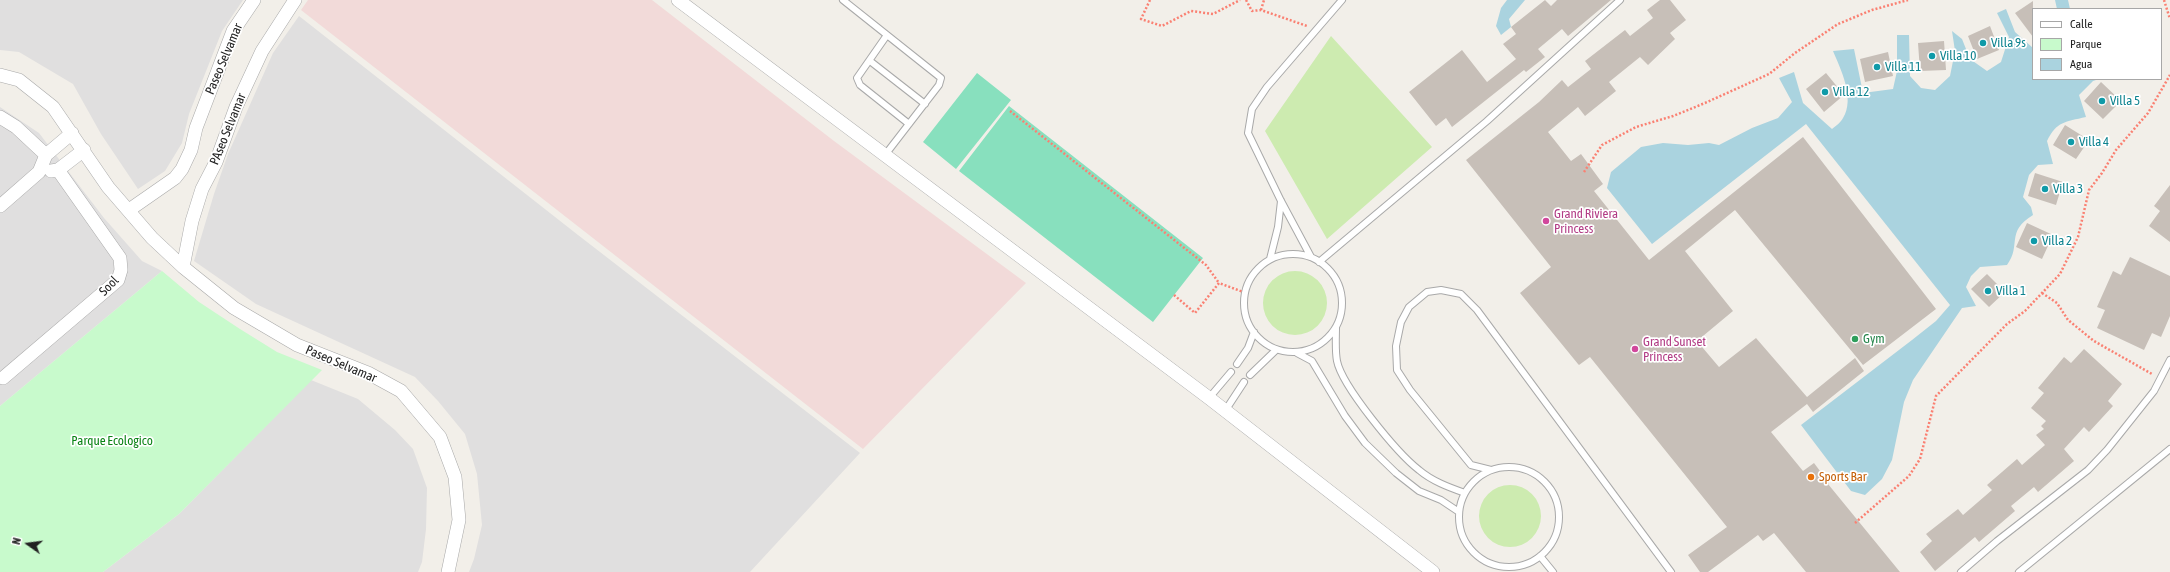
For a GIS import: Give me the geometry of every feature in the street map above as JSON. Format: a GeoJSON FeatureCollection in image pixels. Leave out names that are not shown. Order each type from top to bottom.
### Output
{"type":"FeatureCollection","features":[{"type":"Feature","properties":{"kind":"street","name":"Paseo Selvamar"},"geometry":{"type":"LineString","coordinates":[[129,210],[175,178],[182,169],[191,150],[196,128],[233,31],[254,0]]}},
{"type":"Feature","properties":{"kind":"street","name":"PAseo Selvamar"},"geometry":{"type":"LineString","coordinates":[[183,267],[192,221],[202,189],[216,162],[236,107],[262,51],[295,0]]}},
{"type":"Feature","properties":{"kind":"street"},"geometry":{"type":"LineString","coordinates":[[678,0],[1209,398],[1433,572]]}},
{"type":"Feature","properties":{"kind":"street","name":"Paseo Selvamar"},"geometry":{"type":"LineString","coordinates":[[0,75],[18,80],[36,92],[53,107],[108,187],[152,238],[183,267],[234,308],[297,345],[368,373],[401,391],[440,437],[455,477],[459,520],[448,572]]}},
{"type":"Feature","properties":{"kind":"street"},"geometry":{"type":"LineString","coordinates":[[0,117],[16,126],[46,156]]}},
{"type":"Feature","properties":{"kind":"street"},"geometry":{"type":"LineString","coordinates":[[0,206],[39,172],[46,156],[72,133]]}},
{"type":"Feature","properties":{"kind":"street"},"geometry":{"type":"LineString","coordinates":[[39,172],[58,170],[84,150]]}},
{"type":"Feature","properties":{"kind":"street","name":"Sool"},"geometry":{"type":"LineString","coordinates":[[4,378],[118,280],[121,270],[120,258],[58,170]]}},
{"type":"Feature","properties":{"kind":"lane"},"geometry":{"type":"LineString","coordinates":[[843,0],[941,78],[939,85],[925,104],[884,155]]}},
{"type":"Feature","properties":{"kind":"lane"},"geometry":{"type":"LineString","coordinates":[[1311,257],[1280,200],[1248,133],[1252,109],[1267,87],[1342,0]]}},
{"type":"Feature","properties":{"kind":"lane"},"geometry":{"type":"LineString","coordinates":[[1319,262],[1487,121],[1620,0]]}},
{"type":"Feature","properties":{"kind":"lane"},"geometry":{"type":"LineString","coordinates":[[887,35],[857,78],[860,86],[909,124]]}},
{"type":"Feature","properties":{"kind":"lane"},"geometry":{"type":"LineString","coordinates":[[870,61],[925,104]]}},
{"type":"Feature","properties":{"kind":"lane"},"geometry":{"type":"LineString","coordinates":[[1270,259],[1278,227],[1280,200]]}},
{"type":"Feature","properties":{"kind":"lane"},"geometry":{"type":"LineString","coordinates":[[1292,254],[1311,257],[1319,262],[1327,267],[1338,283],[1342,301],[1340,318],[1336,327],[1325,340],[1313,348],[1298,352],[1276,350],[1258,338],[1247,320],[1244,302],[1253,275],[1270,259],[1292,254]]}},
{"type":"Feature","properties":{"kind":"lane"},"geometry":{"type":"LineString","coordinates":[[1490,470],[1471,465],[1410,390],[1398,370],[1396,346],[1401,322],[1409,307],[1427,292],[1441,290],[1461,294],[1477,310],[1671,572]]}},
{"type":"Feature","properties":{"kind":"lane"},"geometry":{"type":"LineString","coordinates":[[1336,327],[1337,361],[1350,389],[1388,439],[1419,470],[1440,484],[1465,493]]}},
{"type":"Feature","properties":{"kind":"lane"},"geometry":{"type":"LineString","coordinates":[[1236,364],[1248,348],[1254,332]]}},
{"type":"Feature","properties":{"kind":"lane"},"geometry":{"type":"LineString","coordinates":[[1250,375],[1276,350]]}},
{"type":"Feature","properties":{"kind":"lane"},"geometry":{"type":"LineString","coordinates":[[1298,352],[1312,362],[1345,416],[1365,443],[1396,473],[1419,491],[1441,500],[1459,512]]}},
{"type":"Feature","properties":{"kind":"lane"},"geometry":{"type":"LineString","coordinates":[[1961,572],[1997,541],[2088,470],[2107,450],[2154,391],[2170,360]]}},
{"type":"Feature","properties":{"kind":"lane"},"geometry":{"type":"LineString","coordinates":[[1209,398],[1232,372]]}},
{"type":"Feature","properties":{"kind":"lane"},"geometry":{"type":"LineString","coordinates":[[1225,411],[1244,382]]}},
{"type":"Feature","properties":{"kind":"lane"},"geometry":{"type":"LineString","coordinates":[[2019,572],[2170,449]]}},
{"type":"Feature","properties":{"kind":"lane"},"geometry":{"type":"LineString","coordinates":[[1511,466],[1528,470],[1543,479],[1554,493],[1559,519],[1556,536],[1548,548],[1535,560],[1513,567],[1501,567],[1480,558],[1468,545],[1460,529],[1459,512],[1465,493],[1476,479],[1490,470],[1511,466]]}},
{"type":"Feature","properties":{"kind":"lane"},"geometry":{"type":"LineString","coordinates":[[1540,556],[1553,572]]}},
{"type":"Feature","properties":{"kind":"path"},"geometry":{"type":"LineString","coordinates":[[1150,0],[1141,19],[1162,26],[1191,11],[1213,14],[1240,0]]}},
{"type":"Feature","properties":{"kind":"path"},"geometry":{"type":"LineString","coordinates":[[1246,0],[1252,11],[1261,10],[1317,29]]}},
{"type":"Feature","properties":{"kind":"path"},"geometry":{"type":"LineString","coordinates":[[1261,10],[1264,0]]}},
{"type":"Feature","properties":{"kind":"path"},"geometry":{"type":"LineString","coordinates":[[1584,172],[1602,145],[1636,127],[1673,116],[1705,104],[1769,74],[1795,53],[1838,24],[1872,10],[1908,0]]}},
{"type":"Feature","properties":{"kind":"path"},"geometry":{"type":"LineString","coordinates":[[2164,0],[2170,19]]}},
{"type":"Feature","properties":{"kind":"path"},"geometry":{"type":"LineString","coordinates":[[1854,523],[1909,476],[1920,459],[1936,396],[2006,324],[2025,311],[2060,274],[2078,237],[2089,190],[2102,173],[2116,150],[2148,113],[2170,75]]}},
{"type":"Feature","properties":{"kind":"path"},"geometry":{"type":"LineString","coordinates":[[1010,112],[1206,265],[1219,283],[1246,293]]}},
{"type":"Feature","properties":{"kind":"path"},"geometry":{"type":"LineString","coordinates":[[1174,295],[1195,313],[1219,283]]}},
{"type":"Feature","properties":{"kind":"path"},"geometry":{"type":"LineString","coordinates":[[2042,293],[2057,303],[2068,320],[2094,341],[2160,379]]}},
{"type":"Feature","properties":{"kind":"shaded area"},"geometry":{"type":"Polygon","coordinates":[[[0,0],[243,0],[222,31],[189,114],[182,143],[165,171],[138,189],[101,134],[73,84],[19,52],[0,50],[0,0]]]}},
{"type":"Feature","properties":{"kind":"shaded area"},"geometry":{"type":"Polygon","coordinates":[[[308,0],[652,0],[834,141],[1026,283],[863,449],[301,10],[308,0]]]}},
{"type":"Feature","properties":{"kind":"shaded area"},"geometry":{"type":"Polygon","coordinates":[[[299,16],[578,235],[860,453],[750,572],[469,572],[474,559],[482,525],[477,474],[465,434],[438,401],[415,377],[256,304],[194,261],[214,194],[228,154],[273,53],[299,16]]]}},
{"type":"Feature","properties":{"kind":"shaded area"},"geometry":{"type":"Polygon","coordinates":[[[0,107],[39,133],[104,218],[142,261],[162,271],[0,406],[0,107]]]}},
{"type":"Feature","properties":{"kind":"shaded area"},"geometry":{"type":"Polygon","coordinates":[[[311,380],[358,399],[395,430],[413,449],[427,488],[426,529],[422,562],[418,572],[103,572],[179,514],[311,380]]]}},
{"type":"Feature","properties":{"kind":"green space"},"geometry":{"type":"Polygon","coordinates":[[[1331,36],[1432,147],[1327,239],[1265,131],[1331,36]]]}},
{"type":"Feature","properties":{"kind":"green space"},"geometry":{"type":"Polygon","coordinates":[[[977,73],[1011,100],[956,169],[923,142],[977,73]]]}},
{"type":"Feature","properties":{"kind":"green space"},"geometry":{"type":"Polygon","coordinates":[[[1009,106],[1203,258],[1153,322],[959,171],[1009,106]]]}},
{"type":"Feature","properties":{"kind":"green space","name":"Parque Ecologico"},"geometry":{"type":"Polygon","coordinates":[[[162,271],[199,302],[277,352],[322,370],[179,514],[103,572],[0,572],[0,406],[162,271]]]}},
{"type":"Feature","properties":{"kind":"green space"},"geometry":{"type":"Polygon","coordinates":[[[1289,271],[1301,271],[1318,280],[1325,291],[1327,303],[1325,315],[1318,326],[1301,335],[1289,335],[1277,330],[1268,321],[1263,309],[1263,297],[1268,285],[1277,276],[1289,271]]]}},
{"type":"Feature","properties":{"kind":"green space"},"geometry":{"type":"Polygon","coordinates":[[[1504,485],[1516,485],[1532,494],[1539,504],[1541,516],[1539,528],[1532,538],[1516,547],[1504,547],[1493,542],[1484,533],[1479,522],[1479,510],[1484,499],[1493,490],[1504,485]]]}},
{"type":"Feature","properties":{"kind":"water"},"geometry":{"type":"Polygon","coordinates":[[[1507,0],[1525,0],[1509,19],[1511,27],[1501,35],[1496,26],[1501,8],[1507,0]]]}},
{"type":"Feature","properties":{"kind":"water"},"geometry":{"type":"Polygon","coordinates":[[[2055,0],[2068,0],[2070,8],[2057,8],[2055,0]]]}},
{"type":"Feature","properties":{"kind":"water"},"geometry":{"type":"Polygon","coordinates":[[[2006,9],[2015,32],[2032,47],[2032,80],[2096,80],[2093,81],[2079,95],[2086,117],[2062,123],[2051,134],[2047,141],[2053,164],[2038,165],[2029,175],[2023,197],[2031,207],[2033,215],[2024,221],[2019,227],[2016,233],[2011,258],[2007,265],[1980,267],[1971,276],[1966,287],[1976,306],[1962,308],[1913,380],[1904,402],[1892,460],[1882,479],[1865,495],[1851,491],[1801,425],[1936,321],[1950,305],[1806,124],[1652,244],[1607,188],[1611,172],[1641,147],[1663,143],[1688,145],[1709,143],[1719,145],[1752,128],[1778,118],[1792,102],[1779,78],[1794,72],[1803,103],[1832,129],[1843,118],[1848,102],[1846,84],[1833,51],[1854,49],[1863,93],[1893,89],[1897,71],[1897,35],[1909,35],[1910,76],[1921,88],[1935,90],[1950,76],[1955,51],[1952,31],[1962,39],[1970,59],[1987,71],[2001,62],[2009,37],[1997,13],[2006,9]]]}},
{"type":"Feature","properties":{"kind":"building"},"geometry":{"type":"Polygon","coordinates":[[[1545,0],[1551,6],[1557,0],[1611,0],[1568,36],[1562,29],[1538,49],[1545,57],[1526,72],[1524,70],[1452,127],[1446,118],[1436,126],[1409,92],[1462,50],[1487,82],[1516,59],[1503,44],[1516,34],[1511,27],[1545,0]]]}},
{"type":"Feature","properties":{"kind":"building","name":"Grand Sunset Princess"},"geometry":{"type":"Polygon","coordinates":[[[1660,0],[1670,0],[1686,20],[1670,33],[1675,39],[1648,65],[1640,57],[1609,82],[1616,91],[1585,116],[1578,107],[1548,132],[1571,161],[1581,154],[1603,184],[1594,191],[1649,260],[1803,137],[1936,309],[1863,365],[1735,210],[1685,251],[1733,311],[1697,341],[1719,367],[1756,338],[1807,397],[1855,358],[1864,371],[1813,412],[1807,404],[1771,432],[1803,471],[1814,463],[1829,483],[1828,484],[1900,572],[1806,572],[1774,533],[1763,541],[1758,535],[1708,572],[1700,572],[1688,555],[1727,527],[1590,357],[1579,365],[1520,293],[1551,267],[1466,160],[1539,102],[1562,80],[1568,87],[1591,69],[1585,61],[1625,30],[1630,36],[1653,18],[1647,10],[1660,0]]]}},
{"type":"Feature","properties":{"kind":"building"},"geometry":{"type":"Polygon","coordinates":[[[2033,1],[2032,36],[2015,13],[2033,1]]]}},
{"type":"Feature","properties":{"kind":"building","name":"Villa 9s"},"geometry":{"type":"Polygon","coordinates":[[[1990,26],[1999,50],[1977,59],[1968,36],[1990,26]]]}},
{"type":"Feature","properties":{"kind":"building","name":"Villa 10"},"geometry":{"type":"Polygon","coordinates":[[[1944,41],[1946,70],[1920,71],[1918,43],[1944,41]]]}},
{"type":"Feature","properties":{"kind":"building","name":"Villa 11"},"geometry":{"type":"Polygon","coordinates":[[[1888,52],[1893,76],[1865,82],[1860,59],[1888,52]]]}},
{"type":"Feature","properties":{"kind":"building","name":"Villa 12"},"geometry":{"type":"Polygon","coordinates":[[[1826,73],[1844,95],[1824,112],[1806,89],[1826,73]]]}},
{"type":"Feature","properties":{"kind":"building","name":"Villa 5"},"geometry":{"type":"Polygon","coordinates":[[[2101,82],[2121,101],[2103,119],[2084,101],[2101,82]]]}},
{"type":"Feature","properties":{"kind":"building","name":"Villa 4"},"geometry":{"type":"Polygon","coordinates":[[[2065,125],[2089,140],[2076,159],[2053,145],[2065,125]]]}},
{"type":"Feature","properties":{"kind":"building","name":"Villa 3"},"geometry":{"type":"Polygon","coordinates":[[[2035,173],[2063,182],[2056,205],[2028,196],[2035,173]]]}},
{"type":"Feature","properties":{"kind":"building"},"geometry":{"type":"Polygon","coordinates":[[[2170,185],[2170,242],[2149,226],[2160,211],[2154,206],[2170,185]]]}},
{"type":"Feature","properties":{"kind":"building","name":"Villa 2"},"geometry":{"type":"Polygon","coordinates":[[[2027,223],[2053,235],[2042,259],[2016,247],[2027,223]]]}},
{"type":"Feature","properties":{"kind":"building"},"geometry":{"type":"Polygon","coordinates":[[[2130,257],[2170,276],[2170,316],[2161,337],[2152,333],[2144,350],[2097,328],[2105,310],[2097,307],[2113,271],[2121,275],[2130,257]]]}},
{"type":"Feature","properties":{"kind":"building","name":"Villa 1"},"geometry":{"type":"Polygon","coordinates":[[[1987,274],[2005,292],[1989,307],[1971,289],[1987,274]]]}},
{"type":"Feature","properties":{"kind":"building"},"geometry":{"type":"Polygon","coordinates":[[[2084,349],[2122,384],[2108,401],[2113,406],[2089,432],[2084,427],[2064,449],[2074,461],[2038,492],[2034,487],[2011,506],[2015,511],[1979,542],[1975,537],[1935,571],[1920,552],[1932,541],[1926,534],[1958,509],[1963,515],[1992,490],[1987,485],[2017,459],[2022,465],[2045,445],[2036,435],[2044,429],[2041,426],[2046,421],[2031,408],[2044,393],[2038,388],[2064,357],[2071,363],[2084,349]]]}},
{"type":"Feature","properties":{"kind":"place","name":"Villa 9s"},"geometry":{"type":"Point","coordinates":[1983,43]}},
{"type":"Feature","properties":{"kind":"place","name":"Villa 10"},"geometry":{"type":"Point","coordinates":[1932,56]}},
{"type":"Feature","properties":{"kind":"place","name":"Villa 11"},"geometry":{"type":"Point","coordinates":[1877,67]}},
{"type":"Feature","properties":{"kind":"place","name":"Villa 12"},"geometry":{"type":"Point","coordinates":[1825,92]}},
{"type":"Feature","properties":{"kind":"place","name":"Villa 5"},"geometry":{"type":"Point","coordinates":[2102,101]}},
{"type":"Feature","properties":{"kind":"place","name":"Villa 4"},"geometry":{"type":"Point","coordinates":[2071,142]}},
{"type":"Feature","properties":{"kind":"place","name":"Villa 3"},"geometry":{"type":"Point","coordinates":[2045,189]}},
{"type":"Feature","properties":{"kind":"place","name":"Grand Riviera Princess"},"geometry":{"type":"Point","coordinates":[1546,221]}},
{"type":"Feature","properties":{"kind":"place","name":"Villa 2"},"geometry":{"type":"Point","coordinates":[2034,241]}},
{"type":"Feature","properties":{"kind":"place","name":"Villa 1"},"geometry":{"type":"Point","coordinates":[1988,291]}},
{"type":"Feature","properties":{"kind":"place","name":"Gym"},"geometry":{"type":"Point","coordinates":[1855,339]}},
{"type":"Feature","properties":{"kind":"place","name":"Grand Sunset Princess"},"geometry":{"type":"Point","coordinates":[1635,349]}},
{"type":"Feature","properties":{"kind":"place","name":"Sports Bar"},"geometry":{"type":"Point","coordinates":[1811,477]}}]}
